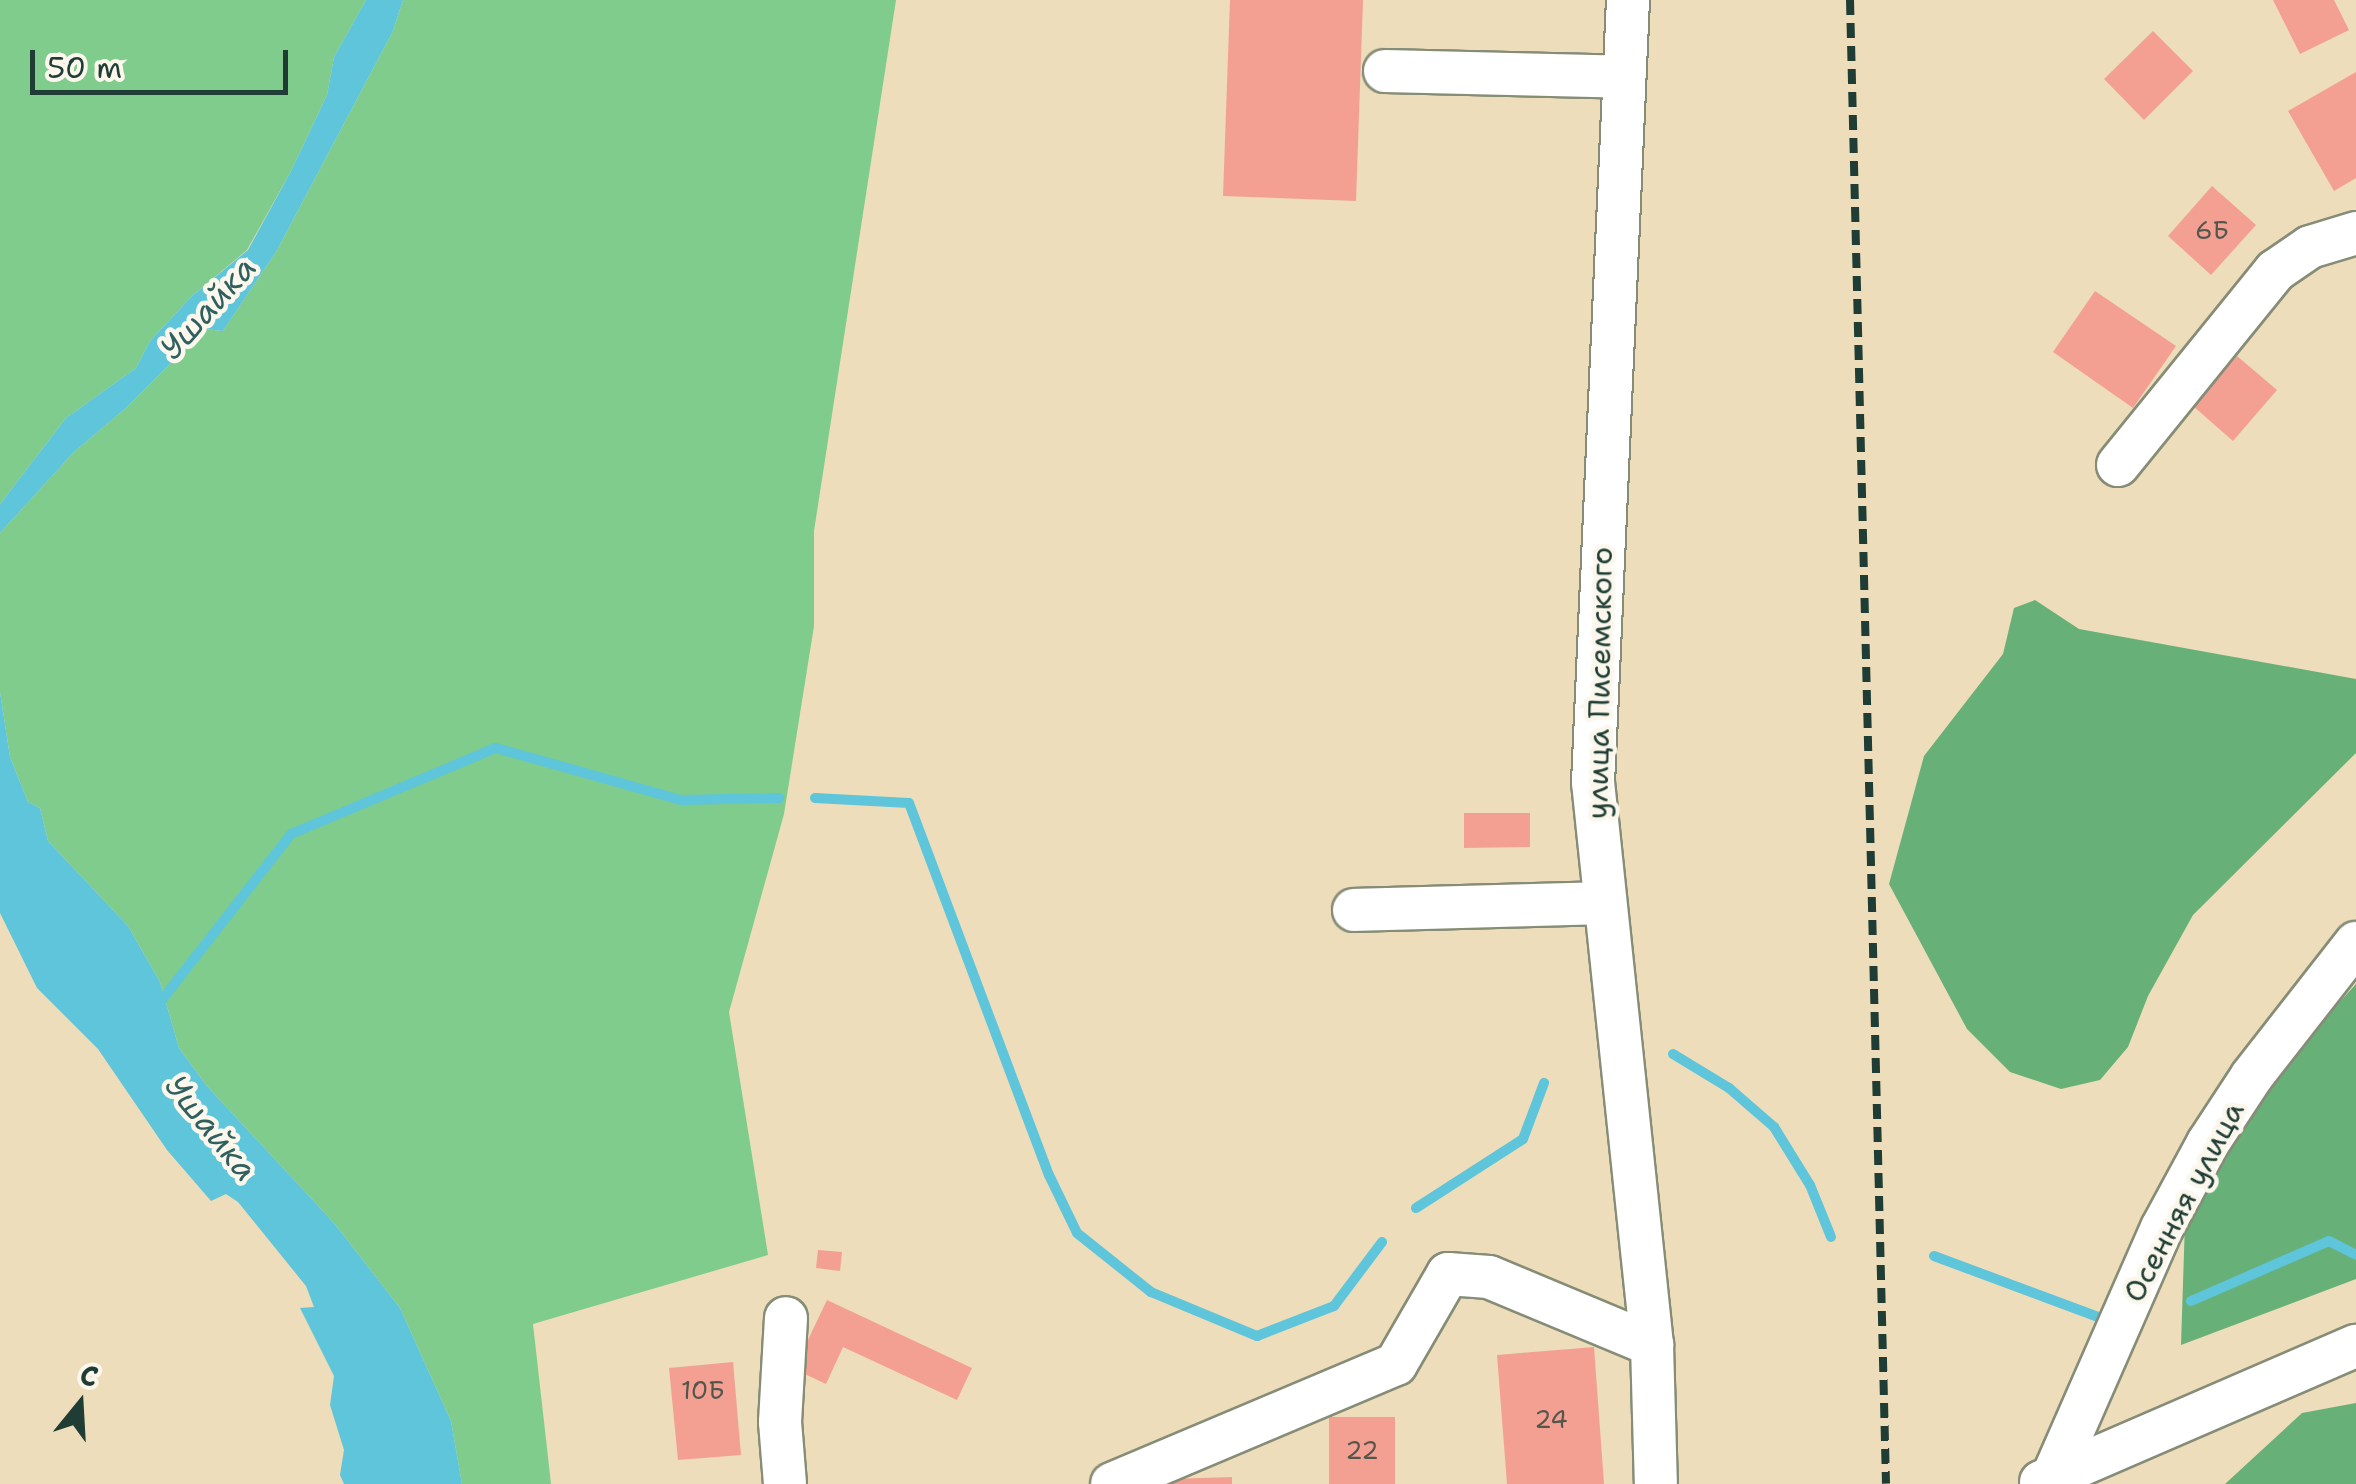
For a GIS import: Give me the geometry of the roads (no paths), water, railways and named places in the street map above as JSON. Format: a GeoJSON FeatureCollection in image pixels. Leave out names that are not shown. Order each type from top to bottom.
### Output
{"type":"FeatureCollection","features":[{"type":"Feature","properties":{"kind":"street","name":"улица Писемского"},"geometry":{"type":"LineString","coordinates":[[1628,0],[1594,782],[1652,1345],[1656,1484]]}},
{"type":"Feature","properties":{"kind":"street"},"geometry":{"type":"LineString","coordinates":[[1384,71],[1624,77]]}},
{"type":"Feature","properties":{"kind":"street"},"geometry":{"type":"LineString","coordinates":[[2118,465],[2274,271],[2310,247],[2356,233]]}},
{"type":"Feature","properties":{"kind":"street"},"geometry":{"type":"LineString","coordinates":[[1354,910],[1604,903]]}},
{"type":"Feature","properties":{"kind":"street","name":"Осенняя улица"},"geometry":{"type":"LineString","coordinates":[[2048,1481],[2162,1228],[2208,1143],[2252,1076],[2356,943]]}},
{"type":"Feature","properties":{"kind":"street"},"geometry":{"type":"LineString","coordinates":[[1112,1484],[1396,1364],[1448,1274],[1489,1276],[1652,1345]]}},
{"type":"Feature","properties":{"kind":"street"},"geometry":{"type":"LineString","coordinates":[[784,1484],[780,1422],[786,1318]]}},
{"type":"Feature","properties":{"kind":"street"},"geometry":{"type":"LineString","coordinates":[[2048,1481],[2356,1346]]}},
{"type":"Feature","properties":{"kind":"water","name":"Ушайка"},"geometry":{"type":"Polygon","coordinates":[[[366,0],[403,0],[393,31],[276,252],[223,331],[205,329],[127,407],[74,452],[0,533],[0,504],[66,418],[136,368],[150,341],[192,296],[248,250],[327,95],[334,57],[366,0]]]}},
{"type":"Feature","properties":{"kind":"water","name":"Ушайка"},"geometry":{"type":"Polygon","coordinates":[[[0,692],[10,757],[28,802],[40,808],[48,841],[128,926],[160,982],[179,1048],[206,1085],[334,1223],[400,1308],[451,1421],[462,1484],[344,1484],[340,1475],[344,1450],[330,1405],[334,1376],[300,1308],[314,1307],[306,1286],[238,1202],[226,1194],[211,1201],[167,1150],[98,1049],[37,988],[0,913],[0,692]]]}},
{"type":"Feature","properties":{"kind":"waterway"},"geometry":{"type":"LineString","coordinates":[[158,1005],[291,834],[496,748],[681,800],[779,798]]}},
{"type":"Feature","properties":{"kind":"waterway"},"geometry":{"type":"LineString","coordinates":[[815,798],[909,803],[1049,1175],[1077,1233],[1151,1292],[1257,1336],[1334,1306],[1382,1242]]}},
{"type":"Feature","properties":{"kind":"waterway"},"geometry":{"type":"LineString","coordinates":[[1673,1054],[1729,1088],[1774,1127],[1810,1185],[1831,1237]]}},
{"type":"Feature","properties":{"kind":"waterway"},"geometry":{"type":"LineString","coordinates":[[1416,1208],[1523,1139],[1544,1083]]}},
{"type":"Feature","properties":{"kind":"waterway"},"geometry":{"type":"LineString","coordinates":[[2191,1301],[2329,1241],[2356,1255]]}},
{"type":"Feature","properties":{"kind":"waterway"},"geometry":{"type":"LineString","coordinates":[[1934,1256],[2101,1318]]}},
{"type":"Feature","properties":{"kind":"railway"},"geometry":{"type":"LineString","coordinates":[[1850,0],[1886,1484]]}}]}
